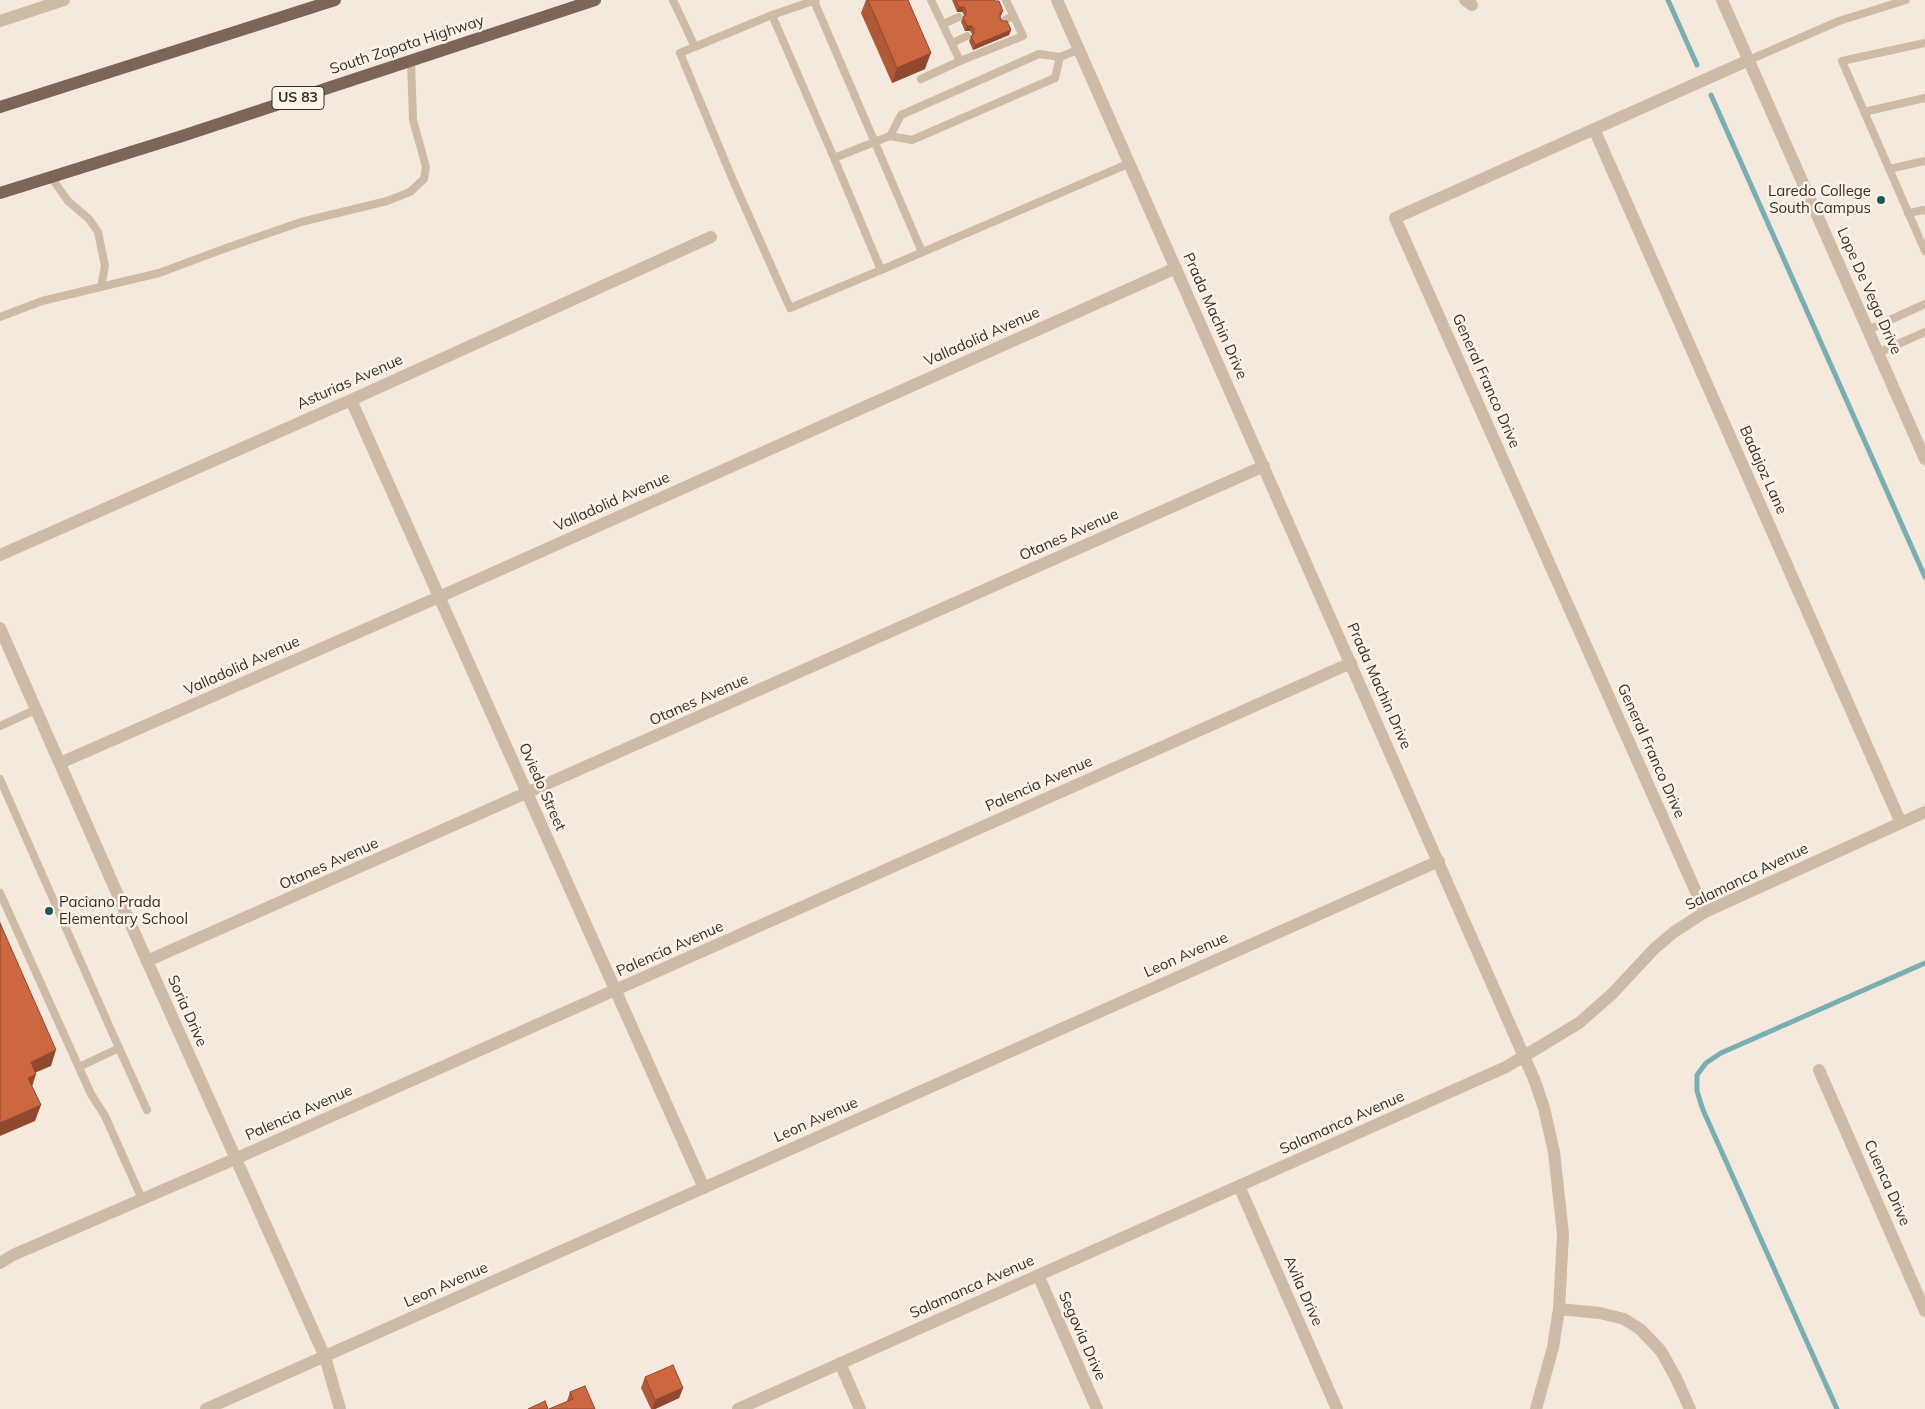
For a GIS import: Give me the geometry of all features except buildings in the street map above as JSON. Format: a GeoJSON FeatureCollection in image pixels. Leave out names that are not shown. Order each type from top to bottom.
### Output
{"type":"FeatureCollection","features":[{"type":"Feature","properties":{"kind":"main road"},"geometry":{"type":"LineString","coordinates":[[0,107],[335,0]]}},
{"type":"Feature","properties":{"kind":"main road","name":"South Zapata Highway"},"geometry":{"type":"LineString","coordinates":[[0,193],[595,0]]}},
{"type":"Feature","properties":{"kind":"street"},"geometry":{"type":"LineString","coordinates":[[0,21],[64,0]]}},
{"type":"Feature","properties":{"kind":"street","name":"Prada Machin Drive"},"geometry":{"type":"LineString","coordinates":[[1057,0],[1526,1056],[1544,1108],[1554,1152],[1563,1234],[1559,1309],[1553,1347],[1536,1409]]}},
{"type":"Feature","properties":{"kind":"street","name":"Lope De Vega Drive"},"geometry":{"type":"LineString","coordinates":[[1722,0],[1925,458]]}},
{"type":"Feature","properties":{"kind":"street","name":"General Franco Drive"},"geometry":{"type":"LineString","coordinates":[[1705,912],[1395,218],[1749,60]]}},
{"type":"Feature","properties":{"kind":"street","name":"Badajoz Lane"},"geometry":{"type":"LineString","coordinates":[[1594,130],[1901,823]]}},
{"type":"Feature","properties":{"kind":"street","name":"Asturias Avenue"},"geometry":{"type":"LineString","coordinates":[[0,555],[351,400],[711,236]]}},
{"type":"Feature","properties":{"kind":"street","name":"Valladolid Avenue"},"geometry":{"type":"LineString","coordinates":[[60,763],[440,597],[1176,268]]}},
{"type":"Feature","properties":{"kind":"street","name":"Oviedo Street"},"geometry":{"type":"LineString","coordinates":[[351,400],[704,1188]]}},
{"type":"Feature","properties":{"kind":"street","name":"Otanes Avenue"},"geometry":{"type":"LineString","coordinates":[[147,961],[528,794],[1264,466]]}},
{"type":"Feature","properties":{"kind":"street","name":"Soria Drive"},"geometry":{"type":"LineString","coordinates":[[0,628],[235,1159],[325,1357],[340,1409]]}},
{"type":"Feature","properties":{"kind":"street","name":"Palencia Avenue"},"geometry":{"type":"LineString","coordinates":[[0,1263],[13,1255],[616,991],[1351,663]]}},
{"type":"Feature","properties":{"kind":"street","name":"Salamanca Avenue"},"geometry":{"type":"LineString","coordinates":[[738,1409],[1506,1067],[1579,1023],[1612,994],[1654,949],[1674,932],[1705,912],[1925,812]]}},
{"type":"Feature","properties":{"kind":"street","name":"Leon Avenue"},"geometry":{"type":"LineString","coordinates":[[206,1409],[1439,860]]}},
{"type":"Feature","properties":{"kind":"street","name":"Cuenca Drive"},"geometry":{"type":"LineString","coordinates":[[1819,1070],[1924,1304]]}},
{"type":"Feature","properties":{"kind":"street","name":"Avila Drive"},"geometry":{"type":"LineString","coordinates":[[1239,1186],[1337,1409]]}},
{"type":"Feature","properties":{"kind":"street","name":"Segovia Drive"},"geometry":{"type":"LineString","coordinates":[[1038,1275],[1097,1409]]}},
{"type":"Feature","properties":{"kind":"street"},"geometry":{"type":"LineString","coordinates":[[1559,1309],[1624,1319],[1640,1329],[1661,1351],[1690,1409]]}},
{"type":"Feature","properties":{"kind":"street"},"geometry":{"type":"LineString","coordinates":[[840,1363],[860,1409]]}},
{"type":"Feature","properties":{"kind":"lane"},"geometry":{"type":"LineString","coordinates":[[673,0],[694,47]]}},
{"type":"Feature","properties":{"kind":"lane"},"geometry":{"type":"LineString","coordinates":[[922,252],[815,0],[680,53],[732,178],[790,308],[881,270],[1130,163]]}},
{"type":"Feature","properties":{"kind":"lane"},"geometry":{"type":"LineString","coordinates":[[931,0],[960,61]]}},
{"type":"Feature","properties":{"kind":"lane"},"geometry":{"type":"LineString","coordinates":[[921,79],[1023,36],[1006,0]]}},
{"type":"Feature","properties":{"kind":"lane"},"geometry":{"type":"LineString","coordinates":[[1749,60],[1839,21],[1906,0]]}},
{"type":"Feature","properties":{"kind":"lane"},"geometry":{"type":"LineString","coordinates":[[772,16],[881,270]]}},
{"type":"Feature","properties":{"kind":"lane"},"geometry":{"type":"LineString","coordinates":[[1003,21],[1013,16]]}},
{"type":"Feature","properties":{"kind":"lane"},"geometry":{"type":"LineString","coordinates":[[943,24],[959,17]]}},
{"type":"Feature","properties":{"kind":"lane"},"geometry":{"type":"LineString","coordinates":[[952,43],[967,36]]}},
{"type":"Feature","properties":{"kind":"lane"},"geometry":{"type":"LineString","coordinates":[[1925,43],[1842,61],[1925,252]]}},
{"type":"Feature","properties":{"kind":"lane"},"geometry":{"type":"LineString","coordinates":[[890,136],[901,115],[1039,54],[1060,57],[1080,49]]}},
{"type":"Feature","properties":{"kind":"lane"},"geometry":{"type":"LineString","coordinates":[[834,158],[890,136],[912,140],[1055,78],[1060,57]]}},
{"type":"Feature","properties":{"kind":"lane"},"geometry":{"type":"LineString","coordinates":[[0,317],[42,302],[158,273],[228,246],[301,222],[387,201],[410,192],[424,179],[426,167],[413,120],[412,60]]}},
{"type":"Feature","properties":{"kind":"lane"},"geometry":{"type":"LineString","coordinates":[[1864,112],[1925,98]]}},
{"type":"Feature","properties":{"kind":"lane"},"geometry":{"type":"LineString","coordinates":[[1889,169],[1925,161]]}},
{"type":"Feature","properties":{"kind":"lane"},"geometry":{"type":"LineString","coordinates":[[51,177],[68,201],[89,219],[98,232],[105,266],[101,287]]}},
{"type":"Feature","properties":{"kind":"lane"},"geometry":{"type":"LineString","coordinates":[[1908,213],[1925,210]]}},
{"type":"Feature","properties":{"kind":"lane"},"geometry":{"type":"LineString","coordinates":[[1868,330],[1925,304]]}},
{"type":"Feature","properties":{"kind":"lane"},"geometry":{"type":"LineString","coordinates":[[1878,353],[1925,332]]}},
{"type":"Feature","properties":{"kind":"lane"},"geometry":{"type":"LineString","coordinates":[[0,726],[37,709]]}},
{"type":"Feature","properties":{"kind":"lane"},"geometry":{"type":"LineString","coordinates":[[0,779],[147,1110]]}},
{"type":"Feature","properties":{"kind":"lane"},"geometry":{"type":"LineString","coordinates":[[0,893],[91,1094],[105,1116],[142,1199]]}},
{"type":"Feature","properties":{"kind":"lane"},"geometry":{"type":"LineString","coordinates":[[79,1067],[119,1048]]}},
{"type":"Feature","properties":{"kind":"waterway"},"geometry":{"type":"LineString","coordinates":[[1668,0],[1697,65]]}},
{"type":"Feature","properties":{"kind":"waterway"},"geometry":{"type":"LineString","coordinates":[[1711,95],[1925,577]]}},
{"type":"Feature","properties":{"kind":"waterway"},"geometry":{"type":"LineString","coordinates":[[1837,1409],[1703,1110],[1697,1091],[1697,1075],[1706,1063],[1721,1053],[1925,963]]}},
{"type":"Feature","properties":{"kind":"place","name":"Laredo College South Campus"},"geometry":{"type":"Point","coordinates":[1881,200]}},
{"type":"Feature","properties":{"kind":"place","name":"Paciano Prada Elementary School"},"geometry":{"type":"Point","coordinates":[49,911]}}]}
